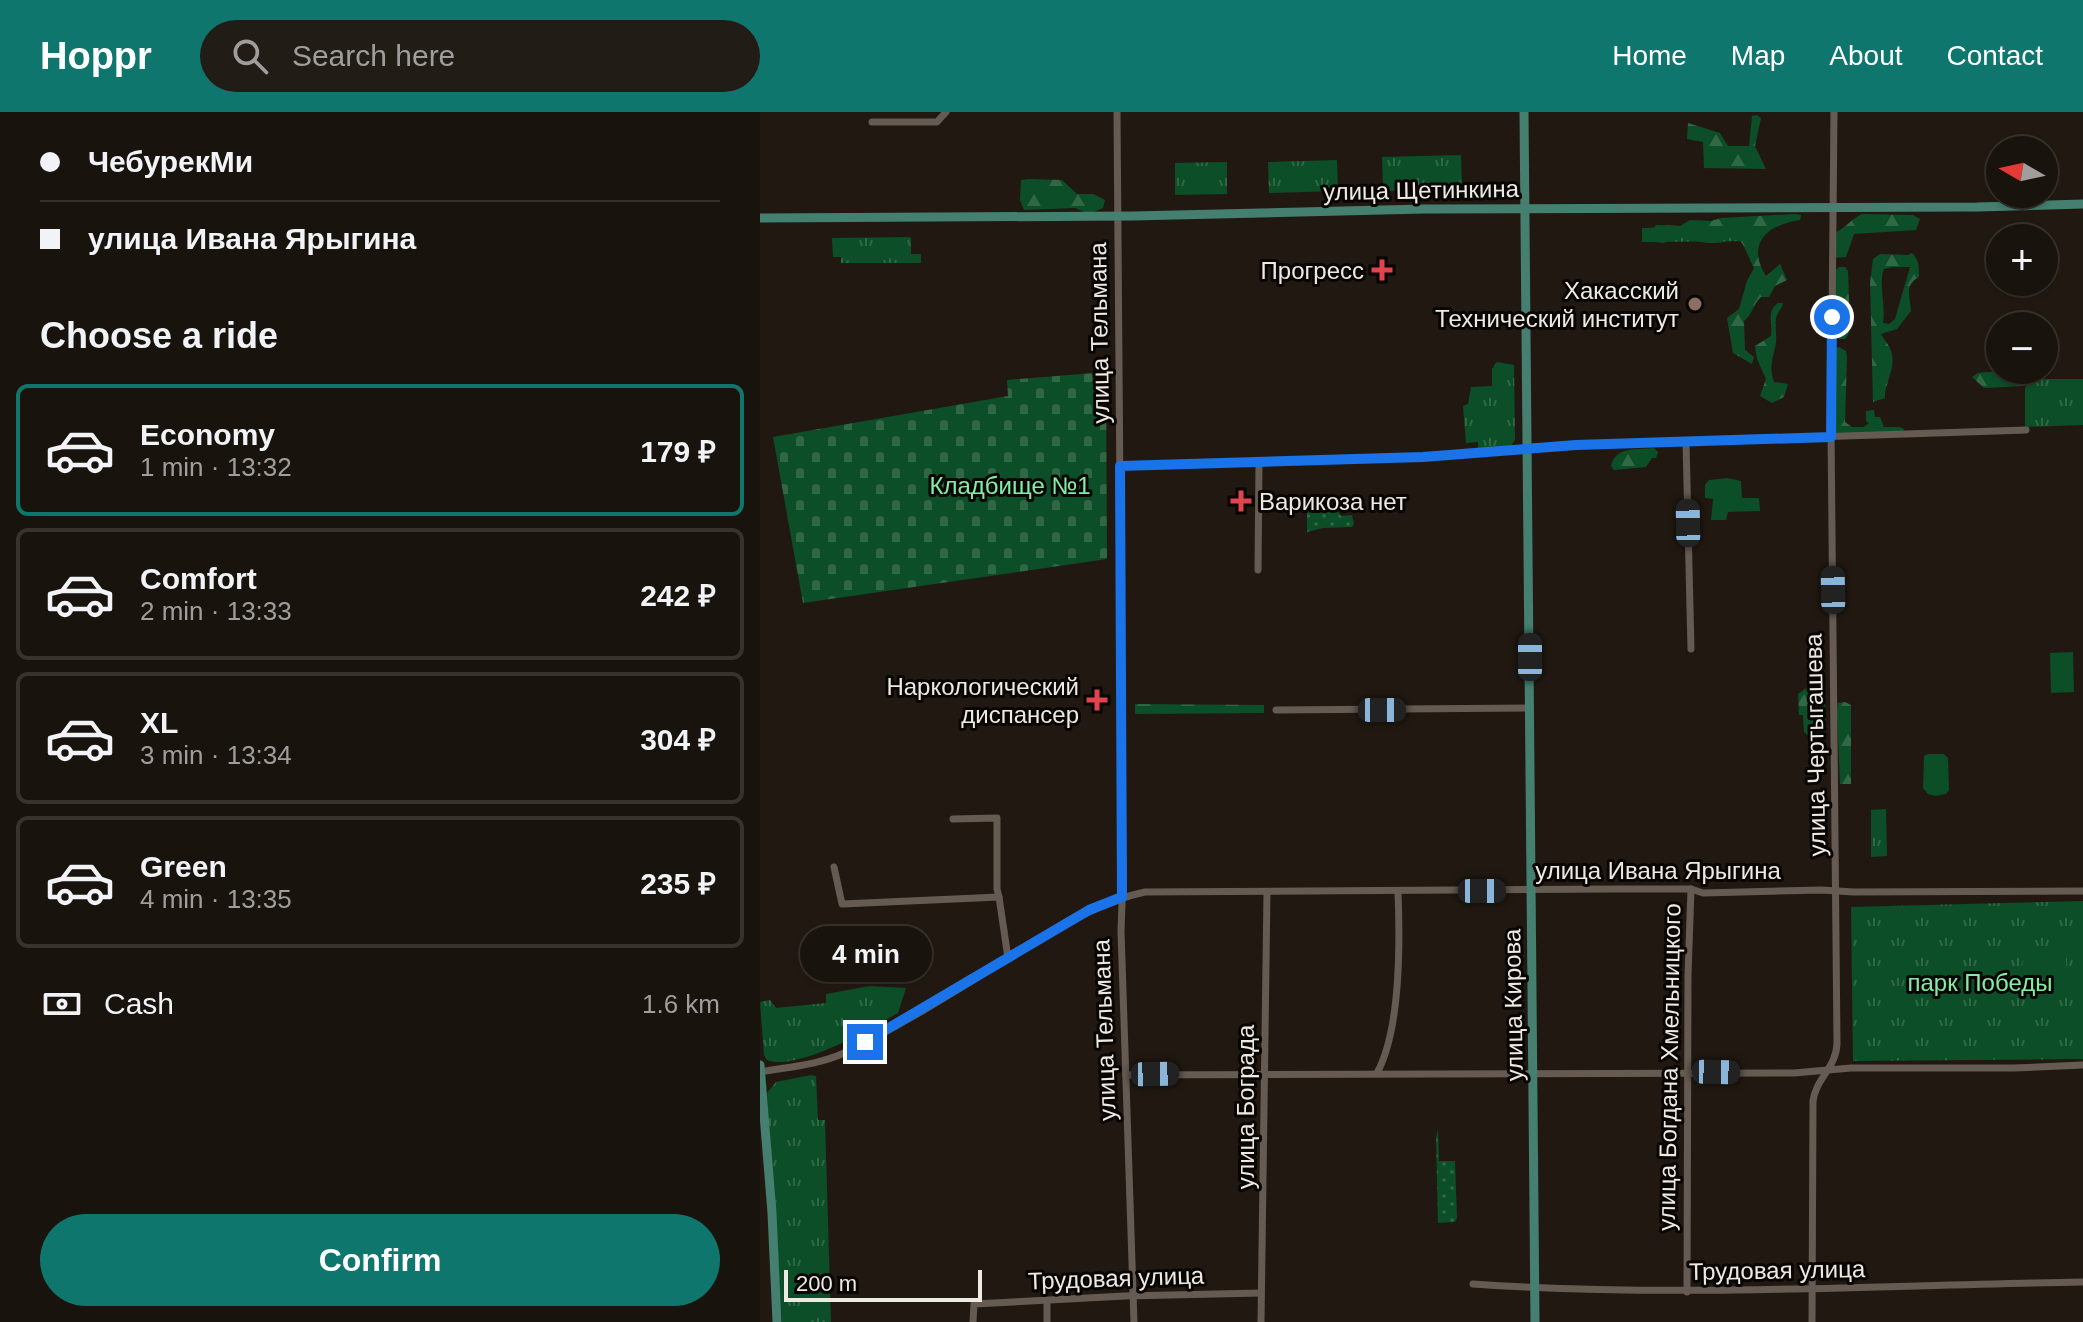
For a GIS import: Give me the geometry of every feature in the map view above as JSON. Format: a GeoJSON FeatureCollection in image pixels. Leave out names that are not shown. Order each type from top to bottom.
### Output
{"type":"FeatureCollection","features":[{"type":"Feature","properties":{"kind":"main road","name":"улица Кирова"},"geometry":{"type":"LineString","coordinates":[[1524,112],[1535,1322]]}},
{"type":"Feature","properties":{"kind":"main road","name":"улица Щетинкина"},"geometry":{"type":"LineString","coordinates":[[760,218],[2083,204]]}},
{"type":"Feature","properties":{"kind":"main road"},"geometry":{"type":"LineString","coordinates":[[760,1065],[777,1322]]}},
{"type":"Feature","properties":{"kind":"street"},"geometry":{"type":"LineString","coordinates":[[893,122],[894,112]]}},
{"type":"Feature","properties":{"kind":"street","name":"улица Тельмана"},"geometry":{"type":"LineString","coordinates":[[1117,112],[1121,931],[1134,1322]]}},
{"type":"Feature","properties":{"kind":"street","name":"улица Чертыгашева"},"geometry":{"type":"LineString","coordinates":[[1812,1322],[1813,1101],[1817,1084],[1835,1061],[1837,1044],[1831,437],[1834,112]]}},
{"type":"Feature","properties":{"kind":"street"},"geometry":{"type":"LineString","coordinates":[[872,122],[937,122],[946,113]]}},
{"type":"Feature","properties":{"kind":"street"},"geometry":{"type":"LineString","coordinates":[[1120,466],[1423,457],[1528,449],[2026,430]]}},
{"type":"Feature","properties":{"kind":"street"},"geometry":{"type":"LineString","coordinates":[[1686,442],[1691,649]]}},
{"type":"Feature","properties":{"kind":"street"},"geometry":{"type":"LineString","coordinates":[[1258,570],[1259,462]]}},
{"type":"Feature","properties":{"kind":"street"},"geometry":{"type":"LineString","coordinates":[[1276,710],[1530,708]]}},
{"type":"Feature","properties":{"kind":"street"},"geometry":{"type":"LineString","coordinates":[[953,819],[997,818],[997,889],[1008,958]]}},
{"type":"Feature","properties":{"kind":"street"},"geometry":{"type":"LineString","coordinates":[[834,867],[842,904],[999,897]]}},
{"type":"Feature","properties":{"kind":"street","name":"улица Ивана Ярыгина"},"geometry":{"type":"LineString","coordinates":[[760,1072],[819,1062],[842,1054],[935,1003],[1089,910],[1145,892],[1691,889],[1703,893],[2083,891]]}},
{"type":"Feature","properties":{"kind":"street","name":"улица Богдана Хмельницкого"},"geometry":{"type":"LineString","coordinates":[[1687,1292],[1691,889]]}},
{"type":"Feature","properties":{"kind":"street","name":"улица Бограда"},"geometry":{"type":"LineString","coordinates":[[1261,1322],[1267,892]]}},
{"type":"Feature","properties":{"kind":"street"},"geometry":{"type":"LineString","coordinates":[[1377,1073],[1392,1018],[1398,963],[1398,892]]}},
{"type":"Feature","properties":{"kind":"street"},"geometry":{"type":"LineString","coordinates":[[1126,1075],[1827,1072],[1851,1068],[2083,1065]]}},
{"type":"Feature","properties":{"kind":"street","name":"Трудовая улица"},"geometry":{"type":"LineString","coordinates":[[1473,1284],[1687,1292],[2083,1282]]}},
{"type":"Feature","properties":{"kind":"street","name":"Трудовая улица"},"geometry":{"type":"LineString","coordinates":[[973,1322],[974,1304],[1261,1293]]}},
{"type":"Feature","properties":{"kind":"street"},"geometry":{"type":"LineString","coordinates":[[1047,1301],[1047,1322]]}},
{"type":"Feature","properties":{"kind":"green space"},"geometry":{"type":"Polygon","coordinates":[[[1752,116],[1761,118],[1755,146],[1766,169],[1704,168],[1703,142],[1687,139],[1688,123],[1720,133],[1728,146],[1749,146],[1752,116]]]}},
{"type":"Feature","properties":{"kind":"green space"},"geometry":{"type":"Polygon","coordinates":[[[1461,155],[1462,190],[1383,191],[1382,157],[1461,155]]]}},
{"type":"Feature","properties":{"kind":"green space"},"geometry":{"type":"Polygon","coordinates":[[[1337,160],[1338,191],[1269,193],[1268,162],[1337,160]]]}},
{"type":"Feature","properties":{"kind":"green space"},"geometry":{"type":"Polygon","coordinates":[[[1227,162],[1227,194],[1175,195],[1175,163],[1227,162]]]}},
{"type":"Feature","properties":{"kind":"green space"},"geometry":{"type":"Polygon","coordinates":[[[1021,180],[1062,180],[1077,194],[1093,194],[1105,200],[1103,208],[1089,214],[1075,208],[1024,210],[1020,200],[1021,180]]]}},
{"type":"Feature","properties":{"kind":"green space"},"geometry":{"type":"Polygon","coordinates":[[[1862,214],[1913,215],[1920,219],[1916,230],[1854,234],[1846,257],[1834,258],[1836,232],[1862,214]]]}},
{"type":"Feature","properties":{"kind":"green space"},"geometry":{"type":"Polygon","coordinates":[[[1801,215],[1800,220],[1769,231],[1759,246],[1760,265],[1766,276],[1780,264],[1787,280],[1775,286],[1769,297],[1761,297],[1744,321],[1745,350],[1754,357],[1752,364],[1733,353],[1727,318],[1739,309],[1754,268],[1737,237],[1714,243],[1677,235],[1664,243],[1644,241],[1656,225],[1680,226],[1690,220],[1801,215]]]}},
{"type":"Feature","properties":{"kind":"green space"},"geometry":{"type":"Polygon","coordinates":[[[1751,226],[1751,241],[1642,242],[1642,228],[1751,226]]]}},
{"type":"Feature","properties":{"kind":"green space"},"geometry":{"type":"Polygon","coordinates":[[[909,237],[911,254],[921,254],[921,263],[841,263],[841,257],[833,257],[832,238],[909,237]]]}},
{"type":"Feature","properties":{"kind":"green space"},"geometry":{"type":"Polygon","coordinates":[[[1912,253],[1919,270],[1919,277],[1910,287],[1911,311],[1897,329],[1881,334],[1890,349],[1892,363],[1885,398],[1873,402],[1870,283],[1873,259],[1880,254],[1912,253]],[[1910,267],[1884,269],[1883,323],[1889,324],[1895,319],[1910,267]]]}},
{"type":"Feature","properties":{"kind":"green space"},"geometry":{"type":"Polygon","coordinates":[[[1845,267],[1848,271],[1850,325],[1845,339],[1835,335],[1835,271],[1845,267]]]}},
{"type":"Feature","properties":{"kind":"green space"},"geometry":{"type":"Polygon","coordinates":[[[1778,303],[1783,303],[1776,318],[1772,371],[1774,382],[1788,384],[1784,397],[1772,403],[1760,396],[1766,379],[1755,346],[1771,336],[1771,314],[1778,303]]]}},
{"type":"Feature","properties":{"kind":"green space"},"geometry":{"type":"Polygon","coordinates":[[[1834,348],[1846,351],[1847,357],[1845,422],[1852,427],[1864,427],[1869,423],[1866,421],[1866,411],[1874,410],[1875,417],[1880,417],[1884,427],[1900,427],[1904,429],[1902,433],[1834,434],[1834,348]]]}},
{"type":"Feature","properties":{"kind":"green space"},"geometry":{"type":"Polygon","coordinates":[[[1497,362],[1514,365],[1515,440],[1510,447],[1478,449],[1478,442],[1466,443],[1463,406],[1468,404],[1471,387],[1492,386],[1492,369],[1497,362]]]}},
{"type":"Feature","properties":{"kind":"green space","name":"Кладбище №1"},"geometry":{"type":"Polygon","coordinates":[[[1106,372],[1107,559],[803,603],[773,437],[1008,396],[1007,380],[1106,372]]]}},
{"type":"Feature","properties":{"kind":"green space"},"geometry":{"type":"Polygon","coordinates":[[[1986,372],[1986,384],[2025,384],[1984,388],[1972,377],[1986,372]]]}},
{"type":"Feature","properties":{"kind":"green space"},"geometry":{"type":"Polygon","coordinates":[[[2058,379],[2083,379],[2083,425],[2025,427],[2027,384],[2058,384],[2058,379]]]}},
{"type":"Feature","properties":{"kind":"green space"},"geometry":{"type":"Polygon","coordinates":[[[1654,448],[1658,452],[1656,458],[1652,458],[1646,467],[1614,470],[1611,466],[1622,452],[1654,448]]]}},
{"type":"Feature","properties":{"kind":"green space"},"geometry":{"type":"Polygon","coordinates":[[[1727,478],[1741,481],[1742,498],[1759,498],[1760,511],[1728,512],[1726,520],[1711,520],[1713,499],[1705,498],[1705,485],[1709,480],[1727,478]]]}},
{"type":"Feature","properties":{"kind":"green space"},"geometry":{"type":"Polygon","coordinates":[[[1307,507],[1335,507],[1341,516],[1352,515],[1352,527],[1307,532],[1307,507]]]}},
{"type":"Feature","properties":{"kind":"green space"},"geometry":{"type":"Polygon","coordinates":[[[2073,652],[2074,692],[2051,693],[2050,653],[2073,652]]]}},
{"type":"Feature","properties":{"kind":"green space"},"geometry":{"type":"Polygon","coordinates":[[[1809,686],[1822,693],[1826,709],[1825,732],[1810,737],[1804,732],[1803,715],[1799,715],[1798,694],[1809,686]]]}},
{"type":"Feature","properties":{"kind":"green space"},"geometry":{"type":"Polygon","coordinates":[[[1838,703],[1851,705],[1851,784],[1840,784],[1837,713],[1838,703]]]}},
{"type":"Feature","properties":{"kind":"green space"},"geometry":{"type":"Polygon","coordinates":[[[1135,704],[1264,705],[1264,713],[1135,714],[1135,704]]]}},
{"type":"Feature","properties":{"kind":"green space"},"geometry":{"type":"Polygon","coordinates":[[[1944,754],[1948,758],[1949,790],[1946,794],[1935,796],[1923,788],[1924,756],[1944,754]]]}},
{"type":"Feature","properties":{"kind":"green space"},"geometry":{"type":"Polygon","coordinates":[[[1886,809],[1887,856],[1871,857],[1871,810],[1886,809]]]}},
{"type":"Feature","properties":{"kind":"green space","name":"парк Победы"},"geometry":{"type":"Polygon","coordinates":[[[2083,901],[2083,1059],[1853,1061],[1851,907],[2083,901]]]}},
{"type":"Feature","properties":{"kind":"green space"},"geometry":{"type":"Polygon","coordinates":[[[2066,948],[2066,972],[2021,971],[2024,957],[2035,952],[2066,948]]]}},
{"type":"Feature","properties":{"kind":"green space"},"geometry":{"type":"Polygon","coordinates":[[[870,986],[906,988],[898,1013],[834,1047],[796,1060],[767,1060],[760,1002],[770,1000],[776,1008],[826,1003],[826,994],[870,986]]]}},
{"type":"Feature","properties":{"kind":"green space"},"geometry":{"type":"Polygon","coordinates":[[[816,1076],[818,1120],[825,1120],[831,1322],[782,1322],[767,1093],[776,1082],[816,1076]]]}},
{"type":"Feature","properties":{"kind":"green space"},"geometry":{"type":"Polygon","coordinates":[[[1438,1129],[1439,1161],[1455,1161],[1455,1222],[1438,1223],[1438,1129]]]}},
{"type":"Feature","properties":{"kind":"place","name":"Прогресс"},"geometry":{"type":"Point","coordinates":[1382,270]}},
{"type":"Feature","properties":{"kind":"place","name":"Хакасский Технический институт"},"geometry":{"type":"Point","coordinates":[1695,304]}},
{"type":"Feature","properties":{"kind":"place","name":"Варикоза нет"},"geometry":{"type":"Point","coordinates":[1241,501]}},
{"type":"Feature","properties":{"kind":"place","name":"Наркологический диспансер"},"geometry":{"type":"Point","coordinates":[1097,700]}},
{"type":"Feature","properties":{"kind":"route"},"geometry":{"type":"LineString","coordinates":[[865,1042],[1089,910],[1122,897],[1120,466],[1423,457],[1576,445],[1831,437],[1832,317]]}}]}
